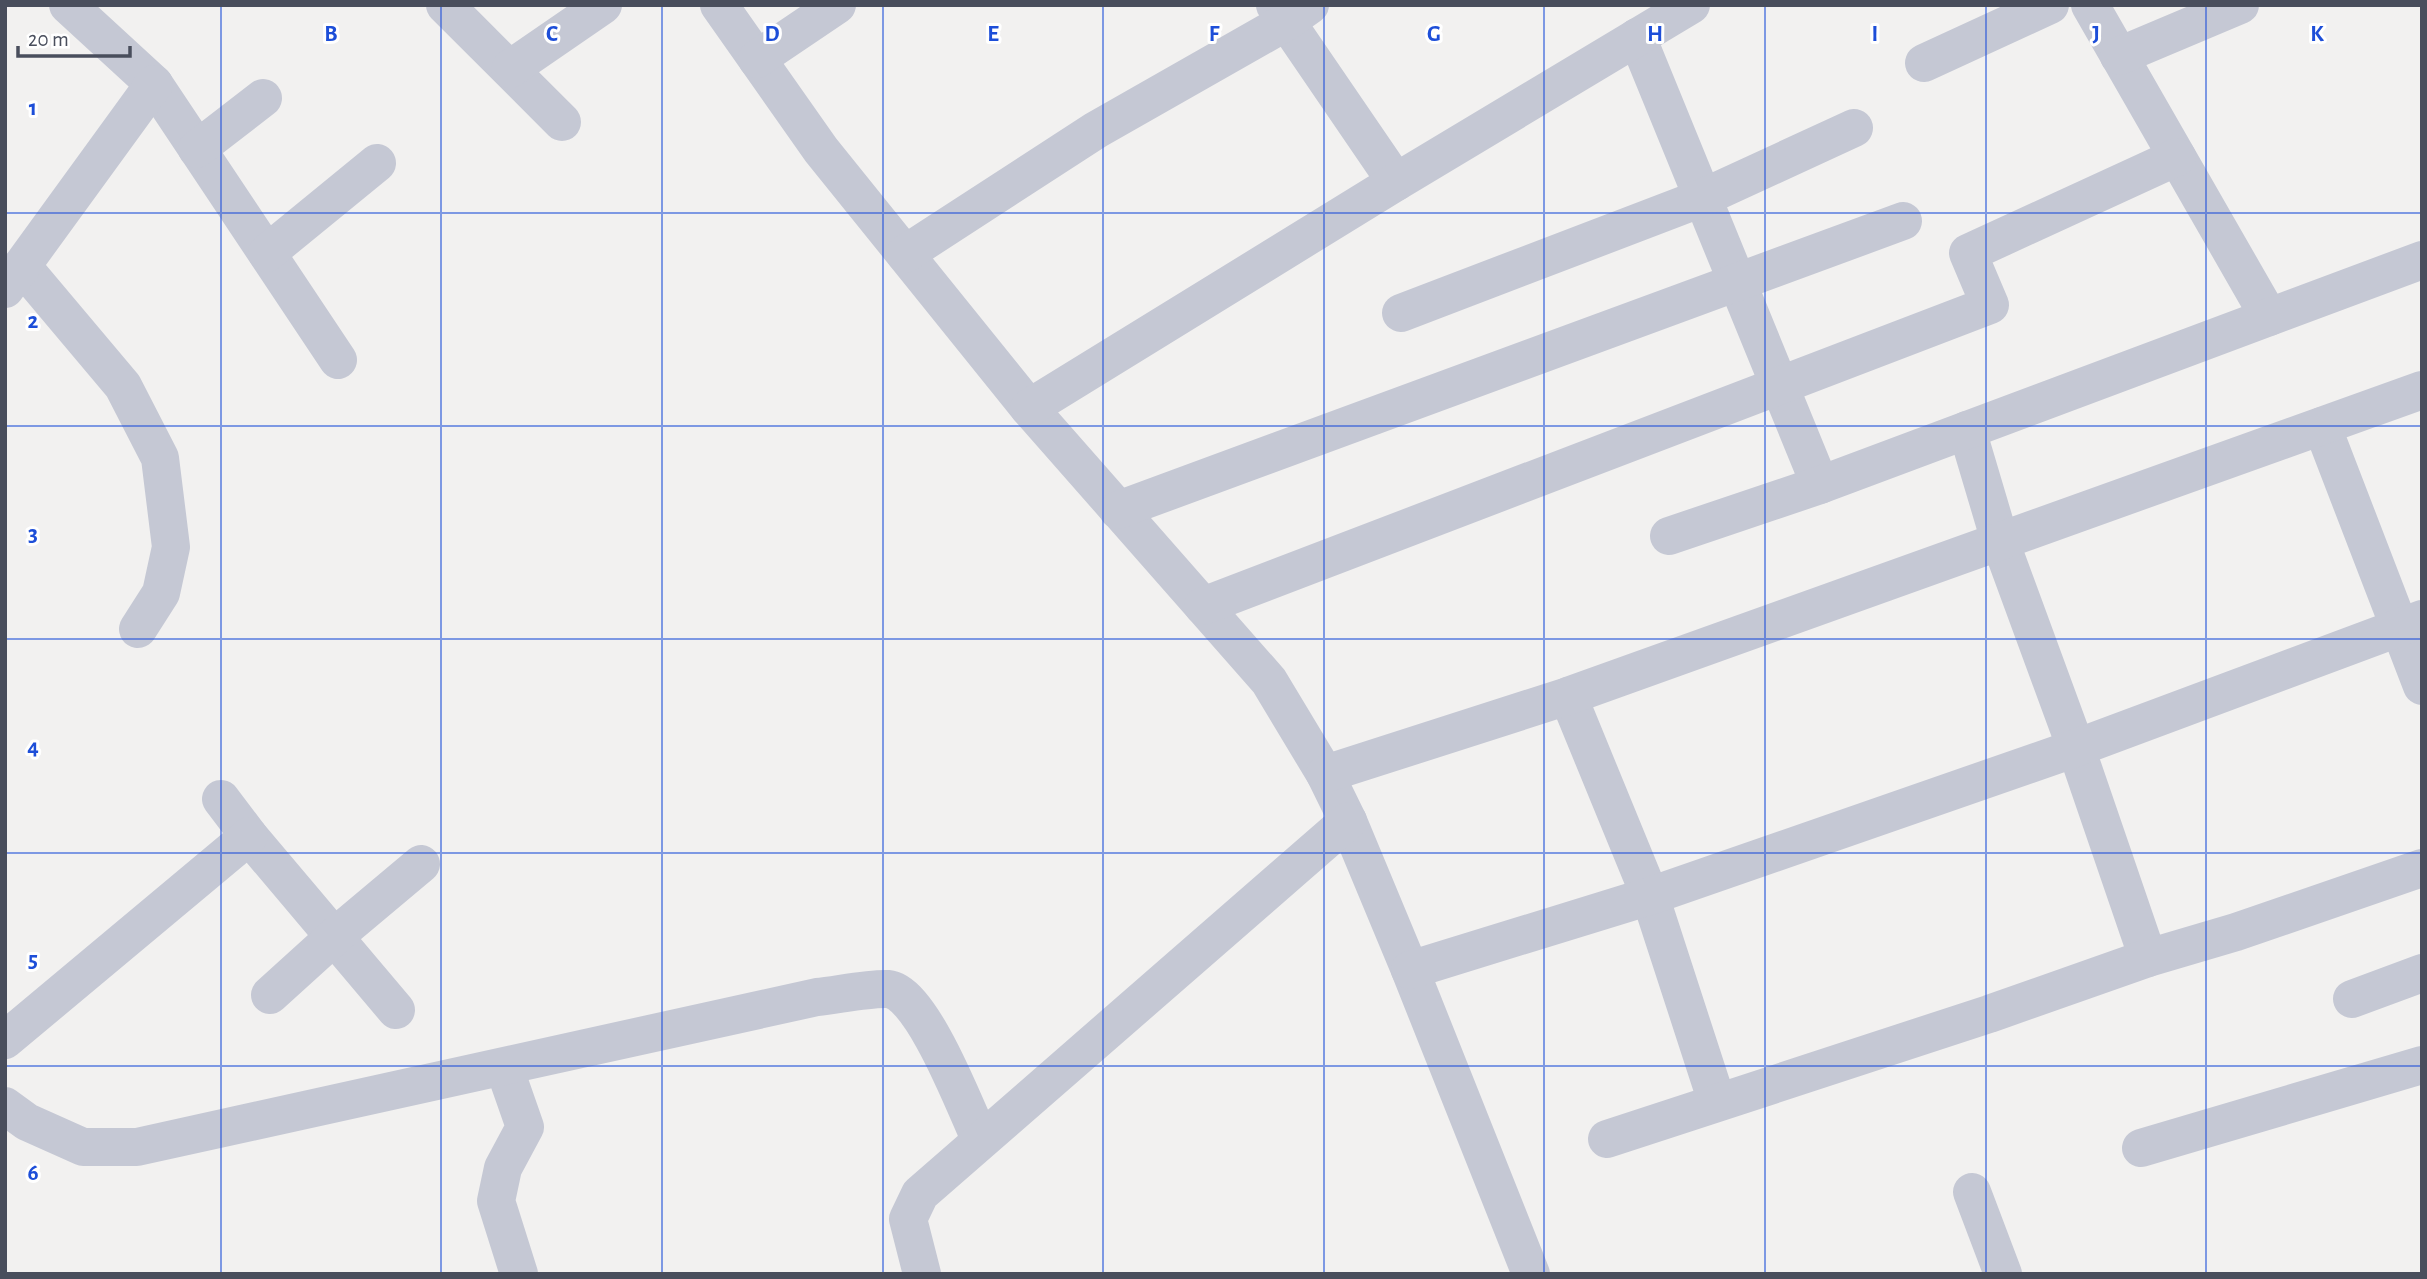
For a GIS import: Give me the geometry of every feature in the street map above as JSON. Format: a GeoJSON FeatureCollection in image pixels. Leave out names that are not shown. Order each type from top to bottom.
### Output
{"type":"FeatureCollection","features":[{"type":"Feature","properties":{"kind":"street"},"geometry":{"type":"LineString","coordinates":[[68,5],[154,84],[338,360]]}},
{"type":"Feature","properties":{"kind":"street"},"geometry":{"type":"LineString","coordinates":[[445,5],[562,121]]}},
{"type":"Feature","properties":{"kind":"street"},"geometry":{"type":"LineString","coordinates":[[510,69],[603,5]]}},
{"type":"Feature","properties":{"kind":"street"},"geometry":{"type":"LineString","coordinates":[[719,5],[821,150],[1030,408],[1269,681],[1325,774],[1348,821],[1531,1274]]}},
{"type":"Feature","properties":{"kind":"street"},"geometry":{"type":"LineString","coordinates":[[757,59],[837,5]]}},
{"type":"Feature","properties":{"kind":"street"},"geometry":{"type":"LineString","coordinates":[[1030,408],[1396,182],[1691,5]]}},
{"type":"Feature","properties":{"kind":"street"},"geometry":{"type":"LineString","coordinates":[[1924,63],[2050,5]]}},
{"type":"Feature","properties":{"kind":"street"},"geometry":{"type":"LineString","coordinates":[[2090,5],[2269,317]]}},
{"type":"Feature","properties":{"kind":"street"},"geometry":{"type":"LineString","coordinates":[[2119,56],[2240,5]]}},
{"type":"Feature","properties":{"kind":"street"},"geometry":{"type":"LineString","coordinates":[[905,254],[1096,130],[1291,11],[1396,182]]}},
{"type":"Feature","properties":{"kind":"street"},"geometry":{"type":"LineString","coordinates":[[1637,37],[1820,485]]}},
{"type":"Feature","properties":{"kind":"street"},"geometry":{"type":"LineString","coordinates":[[138,629],[161,593],[170,547],[160,458],[122,386],[14,277],[154,84]]}},
{"type":"Feature","properties":{"kind":"street"},"geometry":{"type":"LineString","coordinates":[[197,149],[263,98]]}},
{"type":"Feature","properties":{"kind":"street"},"geometry":{"type":"LineString","coordinates":[[1401,313],[1702,198],[1854,128]]}},
{"type":"Feature","properties":{"kind":"street"},"geometry":{"type":"LineString","coordinates":[[1203,606],[1990,305],[1968,253],[2177,157]]}},
{"type":"Feature","properties":{"kind":"street"},"geometry":{"type":"LineString","coordinates":[[267,253],[377,163]]}},
{"type":"Feature","properties":{"kind":"street"},"geometry":{"type":"LineString","coordinates":[[1118,510],[1903,221]]}},
{"type":"Feature","properties":{"kind":"street"},"geometry":{"type":"LineString","coordinates":[[1669,536],[1820,485],[2422,260]]}},
{"type":"Feature","properties":{"kind":"street"},"geometry":{"type":"LineString","coordinates":[[1325,774],[1568,696],[2422,390]]}},
{"type":"Feature","properties":{"kind":"street"},"geometry":{"type":"LineString","coordinates":[[2322,426],[2411,623],[2422,686]]}},
{"type":"Feature","properties":{"kind":"street"},"geometry":{"type":"LineString","coordinates":[[1967,430],[2000,541],[2076,748],[2148,958]]}},
{"type":"Feature","properties":{"kind":"street"},"geometry":{"type":"LineString","coordinates":[[1410,970],[1650,896],[2076,748],[2411,623]]}},
{"type":"Feature","properties":{"kind":"street"},"geometry":{"type":"LineString","coordinates":[[1568,696],[1650,896],[1717,1102]]}},
{"type":"Feature","properties":{"kind":"street"},"geometry":{"type":"LineString","coordinates":[[221,799],[396,1010]]}},
{"type":"Feature","properties":{"kind":"street"},"geometry":{"type":"LineString","coordinates":[[922,1274],[908,1219],[920,1194],[1348,821]]}},
{"type":"Feature","properties":{"kind":"street"},"geometry":{"type":"LineString","coordinates":[[5,1040],[249,836]]}},
{"type":"Feature","properties":{"kind":"street"},"geometry":{"type":"LineString","coordinates":[[270,995],[421,864]]}},
{"type":"Feature","properties":{"kind":"street"},"geometry":{"type":"LineString","coordinates":[[1607,1139],[2422,868]]}},
{"type":"Feature","properties":{"kind":"street"},"geometry":{"type":"LineString","coordinates":[[2352,999],[2422,973]]}},
{"type":"Feature","properties":{"kind":"street"},"geometry":{"type":"LineString","coordinates":[[5,1106],[27,1122],[83,1147],[137,1147],[817,997],[889,989],[911,1002],[932,1035],[980,1139]]}},
{"type":"Feature","properties":{"kind":"street"},"geometry":{"type":"LineString","coordinates":[[2141,1148],[2422,1065]]}},
{"type":"Feature","properties":{"kind":"street"},"geometry":{"type":"LineString","coordinates":[[504,1067],[525,1127],[503,1168],[496,1201],[519,1274]]}},
{"type":"Feature","properties":{"kind":"street"},"geometry":{"type":"LineString","coordinates":[[1972,1192],[2003,1274]]}}]}
